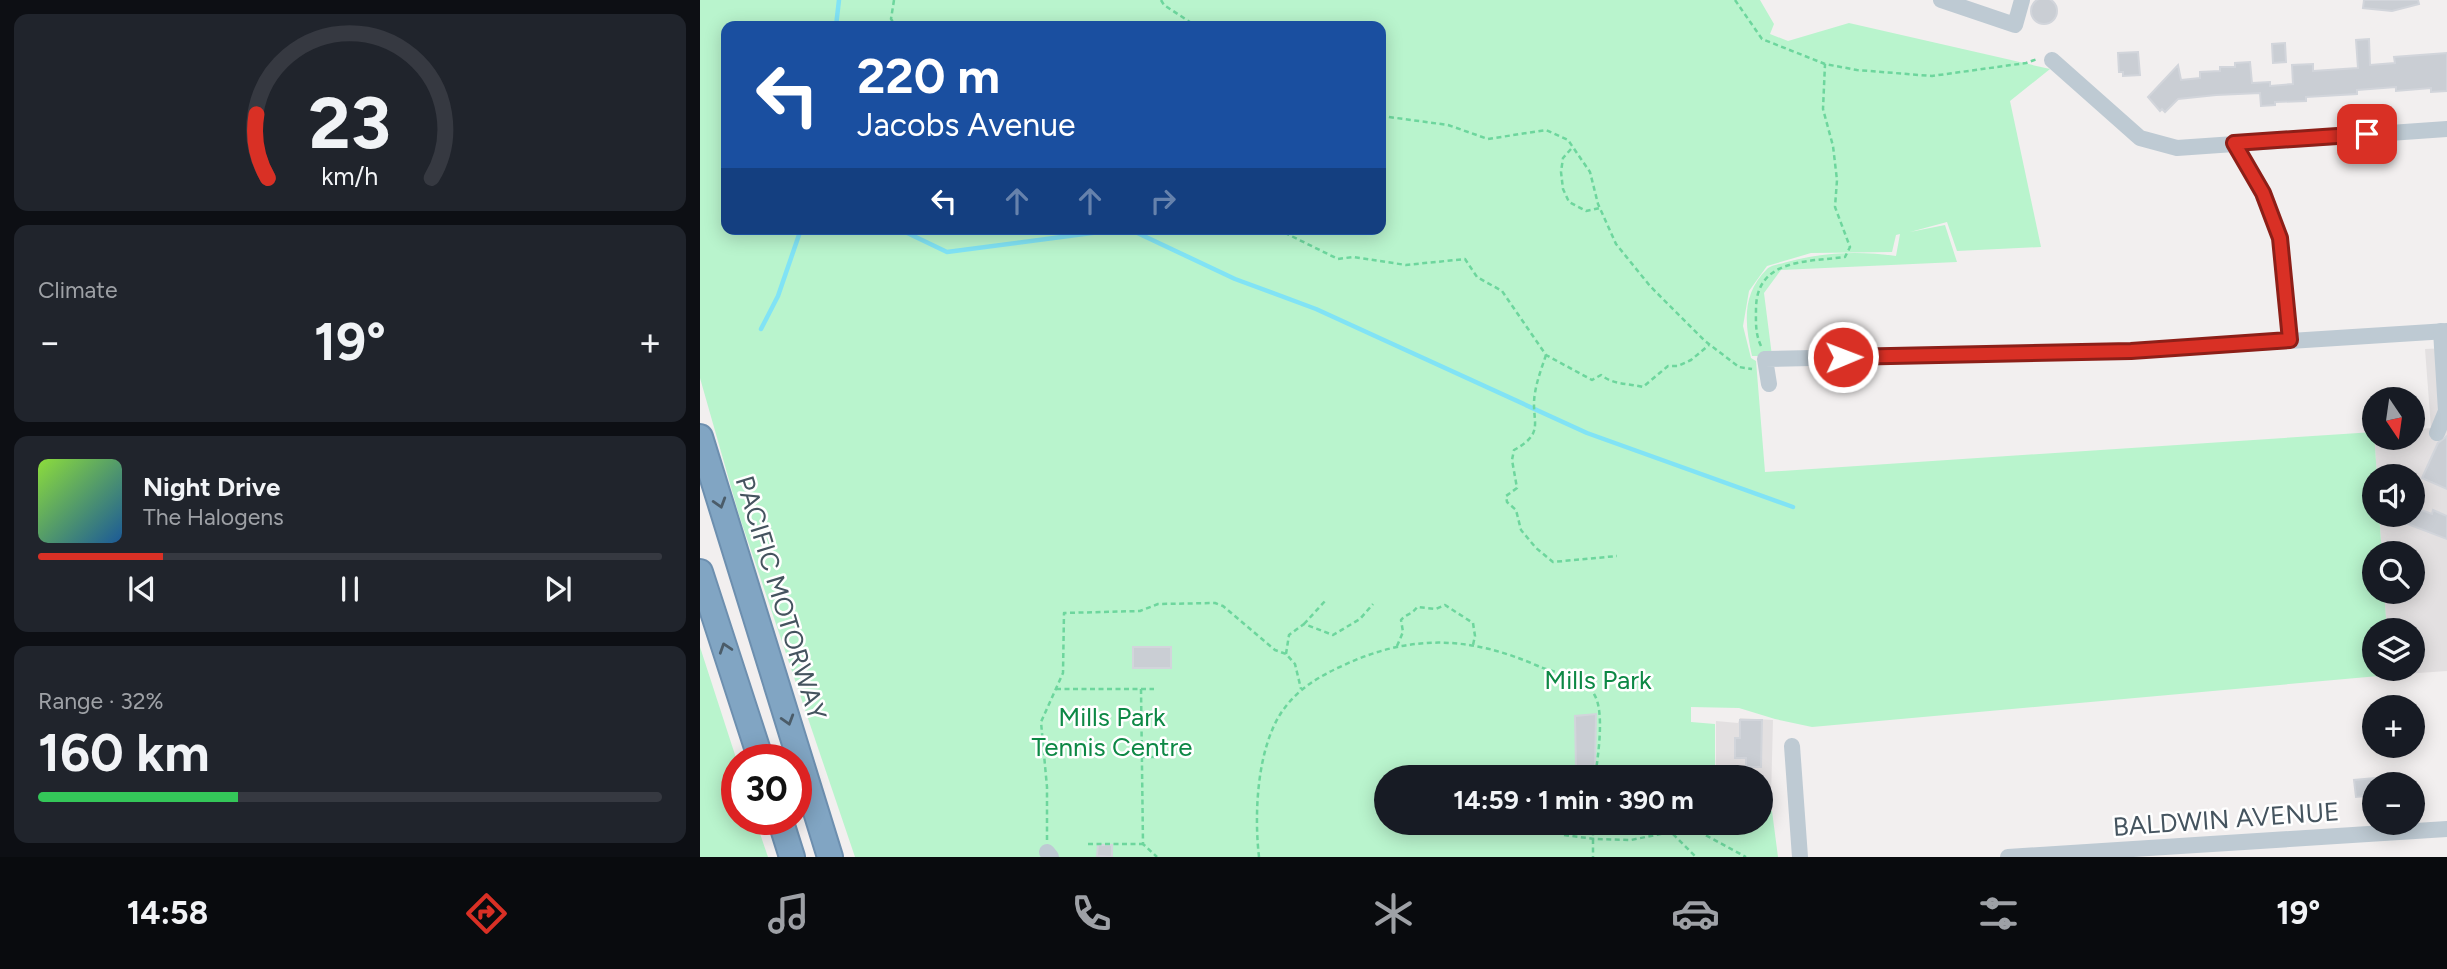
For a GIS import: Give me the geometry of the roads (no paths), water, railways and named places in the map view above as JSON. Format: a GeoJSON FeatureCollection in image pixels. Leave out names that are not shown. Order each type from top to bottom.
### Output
{"type":"FeatureCollection","features":[{"type":"Feature","properties":{"kind":"highway","name":"PACIFIC MOTORWAY"},"geometry":{"type":"LineString","coordinates":[[700,437],[788,744]]}},
{"type":"Feature","properties":{"kind":"highway"},"geometry":{"type":"LineString","coordinates":[[700,572],[756,744]]}},
{"type":"Feature","properties":{"kind":"highway","name":"PACIFIC MOTORWAY"},"geometry":{"type":"LineString","coordinates":[[812,820],[830,857]]}},
{"type":"Feature","properties":{"kind":"highway"},"geometry":{"type":"LineString","coordinates":[[785,835],[792,857]]}},
{"type":"Feature","properties":{"kind":"street"},"geometry":{"type":"LineString","coordinates":[[1941,0],[2015,24],[2022,0]]}},
{"type":"Feature","properties":{"kind":"street"},"geometry":{"type":"LineString","coordinates":[[2046,59],[2140,138],[2176,148],[2447,129]]}},
{"type":"Feature","properties":{"kind":"street"},"geometry":{"type":"LineString","coordinates":[[2234,143],[2263,193],[2280,238],[2290,340]]}},
{"type":"Feature","properties":{"kind":"street"},"geometry":{"type":"LineString","coordinates":[[1769,384],[1764,353],[2131,351],[2444,331],[2446,411],[2437,433]]}},
{"type":"Feature","properties":{"kind":"street"},"geometry":{"type":"LineString","coordinates":[[1792,746],[1800,857]]}},
{"type":"Feature","properties":{"kind":"street","name":"BALDWIN AVENUE"},"geometry":{"type":"LineString","coordinates":[[2008,857],[2447,830]]}},
{"type":"Feature","properties":{"kind":"waterway"},"geometry":{"type":"LineString","coordinates":[[837,21],[839,0]]}},
{"type":"Feature","properties":{"kind":"waterway"},"geometry":{"type":"LineString","coordinates":[[761,329],[778,296],[799,235]]}},
{"type":"Feature","properties":{"kind":"waterway"},"geometry":{"type":"LineString","coordinates":[[912,235],[947,252],[1076,235]]}},
{"type":"Feature","properties":{"kind":"waterway"},"geometry":{"type":"LineString","coordinates":[[1142,235],[1235,279],[1316,309],[1587,433],[1793,507]]}},
{"type":"Feature","properties":{"kind":"park label","name":"Mills Park"},"geometry":{"type":"Point","coordinates":[1598,680]}},
{"type":"Feature","properties":{"kind":"park label","name":"Mills Park Tennis Centre"},"geometry":{"type":"Point","coordinates":[1112,732]}}]}
